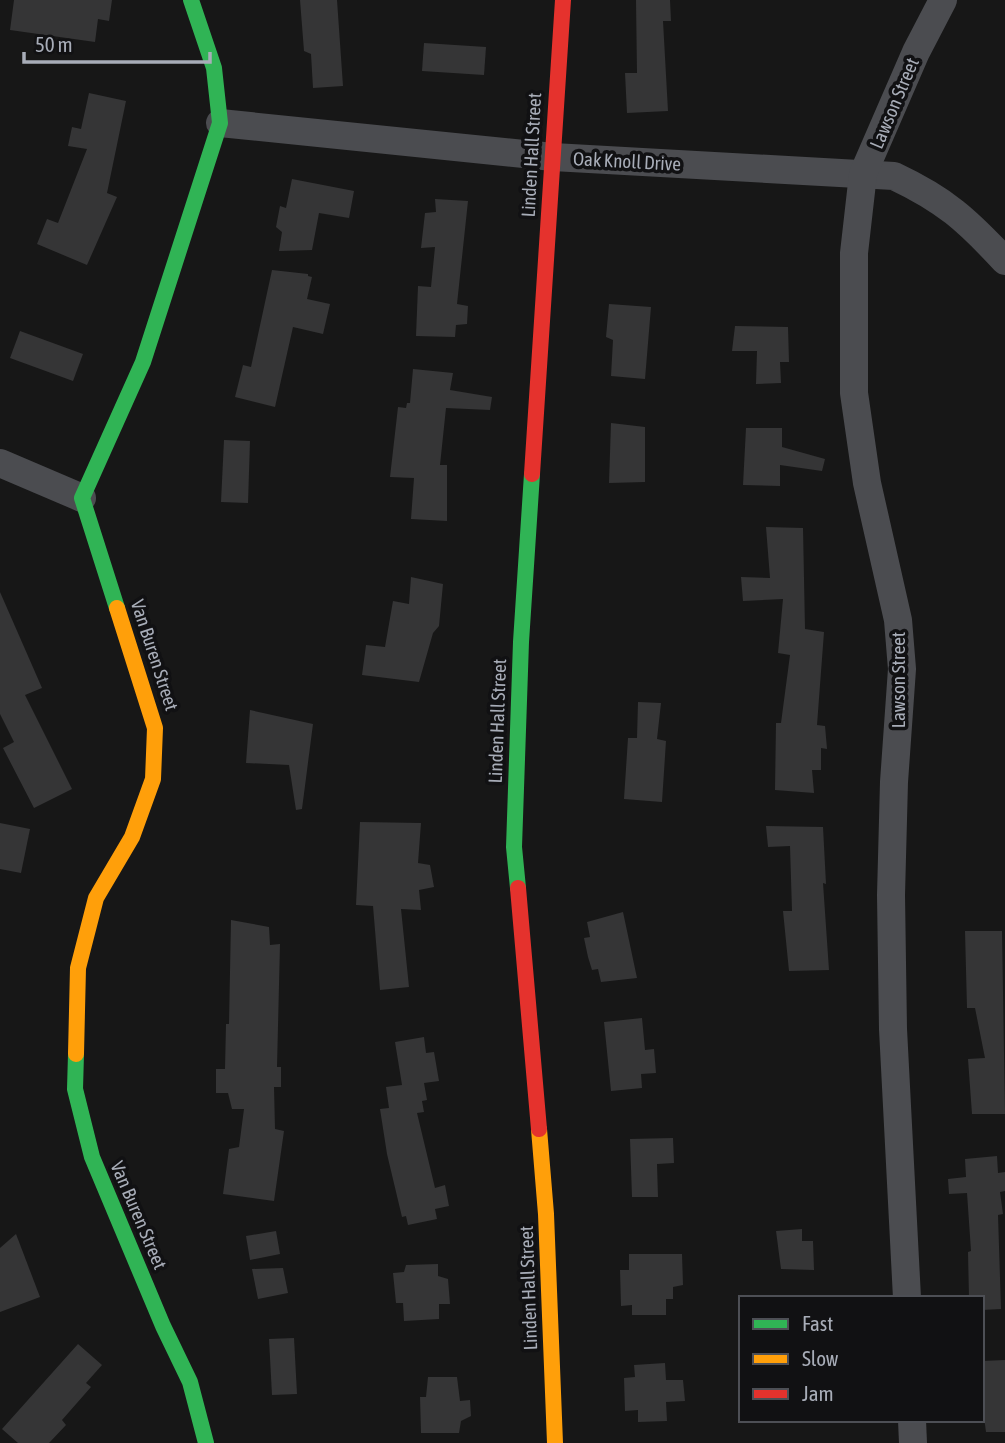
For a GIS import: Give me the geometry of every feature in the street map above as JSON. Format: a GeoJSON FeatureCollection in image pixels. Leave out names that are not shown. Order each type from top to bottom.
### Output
{"type":"FeatureCollection","features":[{"type":"Feature","properties":{"kind":"street"},"geometry":{"type":"LineString","coordinates":[[0,463],[82,498],[143,362],[220,123],[214,68],[191,0]]}},
{"type":"Feature","properties":{"kind":"street","name":"Linden Hall Street"},"geometry":{"type":"LineString","coordinates":[[555,1443],[546,1214],[514,847],[521,642],[562,0]]}},
{"type":"Feature","properties":{"kind":"street","name":"Lawson Street"},"geometry":{"type":"LineString","coordinates":[[906,1296],[891,895],[894,782],[902,669],[898,620],[867,483],[854,393],[854,253],[863,174],[916,52],[943,0]]}},
{"type":"Feature","properties":{"kind":"street","name":"Oak Knoll Drive"},"geometry":{"type":"LineString","coordinates":[[220,123],[553,157],[894,176],[934,197],[971,225],[1005,261]]}},
{"type":"Feature","properties":{"kind":"street","name":"Van Buren Street"},"geometry":{"type":"LineString","coordinates":[[82,498],[155,728],[153,779],[132,837],[96,898],[78,968],[75,1089],[92,1157],[163,1326],[190,1382],[206,1443]]}},
{"type":"Feature","properties":{"kind":"street"},"geometry":{"type":"LineString","coordinates":[[912,1422],[913,1443]]}},
{"type":"Feature","properties":{"kind":"building"},"geometry":{"type":"Polygon","coordinates":[[[14,0],[112,0],[109,21],[98,19],[95,42],[10,30],[14,0]]]}},
{"type":"Feature","properties":{"kind":"building"},"geometry":{"type":"Polygon","coordinates":[[[300,0],[337,0],[343,86],[313,88],[311,54],[304,51],[300,0]]]}},
{"type":"Feature","properties":{"kind":"building"},"geometry":{"type":"Polygon","coordinates":[[[636,0],[670,0],[671,21],[663,21],[668,111],[627,113],[625,73],[637,73],[636,0]]]}},
{"type":"Feature","properties":{"kind":"building"},"geometry":{"type":"Polygon","coordinates":[[[424,43],[486,47],[484,75],[422,71],[424,43]]]}},
{"type":"Feature","properties":{"kind":"building"},"geometry":{"type":"Polygon","coordinates":[[[89,93],[126,101],[107,193],[117,197],[87,265],[37,244],[47,219],[58,223],[87,149],[68,146],[72,127],[81,129],[89,93]]]}},
{"type":"Feature","properties":{"kind":"building"},"geometry":{"type":"Polygon","coordinates":[[[292,179],[354,191],[349,218],[319,213],[312,250],[279,251],[282,232],[276,227],[280,206],[286,208],[292,179]]]}},
{"type":"Feature","properties":{"kind":"building"},"geometry":{"type":"Polygon","coordinates":[[[435,199],[468,201],[457,304],[468,306],[467,324],[456,325],[455,337],[416,336],[418,286],[431,287],[435,247],[421,248],[425,213],[436,212],[435,199]]]}},
{"type":"Feature","properties":{"kind":"building"},"geometry":{"type":"Polygon","coordinates":[[[272,270],[308,274],[312,277],[307,299],[330,304],[323,334],[293,327],[275,407],[235,397],[243,365],[251,367],[272,270]]]}},
{"type":"Feature","properties":{"kind":"building"},"geometry":{"type":"Polygon","coordinates":[[[609,304],[651,307],[645,379],[611,376],[613,340],[606,337],[609,304]]]}},
{"type":"Feature","properties":{"kind":"building"},"geometry":{"type":"Polygon","coordinates":[[[735,326],[788,327],[789,362],[780,362],[781,383],[756,384],[757,351],[732,351],[735,326]]]}},
{"type":"Feature","properties":{"kind":"building"},"geometry":{"type":"Polygon","coordinates":[[[20,331],[83,354],[73,381],[10,358],[20,331]]]}},
{"type":"Feature","properties":{"kind":"building"},"geometry":{"type":"Polygon","coordinates":[[[413,369],[453,373],[450,390],[492,397],[490,410],[446,408],[440,465],[447,465],[447,521],[411,519],[414,478],[390,477],[398,407],[406,408],[407,403],[410,403],[413,369]]]}},
{"type":"Feature","properties":{"kind":"building"},"geometry":{"type":"Polygon","coordinates":[[[611,423],[645,427],[645,482],[609,483],[611,423]]]}},
{"type":"Feature","properties":{"kind":"building"},"geometry":{"type":"Polygon","coordinates":[[[746,428],[782,428],[782,447],[825,459],[822,471],[780,465],[780,486],[743,485],[746,428]]]}},
{"type":"Feature","properties":{"kind":"building"},"geometry":{"type":"Polygon","coordinates":[[[224,440],[250,441],[248,503],[221,502],[224,440]]]}},
{"type":"Feature","properties":{"kind":"building"},"geometry":{"type":"Polygon","coordinates":[[[766,527],[803,528],[805,629],[824,632],[817,725],[825,726],[827,749],[821,748],[821,770],[812,770],[814,793],[775,790],[776,723],[781,723],[790,655],[778,653],[783,599],[743,601],[741,577],[770,578],[766,527]]]}},
{"type":"Feature","properties":{"kind":"building"},"geometry":{"type":"Polygon","coordinates":[[[411,577],[443,584],[439,626],[433,633],[419,682],[362,675],[366,645],[385,647],[393,601],[409,604],[411,577]]]}},
{"type":"Feature","properties":{"kind":"building"},"geometry":{"type":"Polygon","coordinates":[[[0,592],[42,688],[25,695],[72,789],[34,808],[3,748],[14,742],[0,714],[0,592]]]}},
{"type":"Feature","properties":{"kind":"building"},"geometry":{"type":"Polygon","coordinates":[[[638,702],[661,703],[657,739],[666,741],[662,802],[624,799],[628,738],[637,738],[638,702]]]}},
{"type":"Feature","properties":{"kind":"building"},"geometry":{"type":"Polygon","coordinates":[[[250,710],[313,724],[302,809],[296,810],[289,765],[246,763],[250,710]]]}},
{"type":"Feature","properties":{"kind":"building"},"geometry":{"type":"Polygon","coordinates":[[[360,822],[421,823],[418,863],[430,865],[434,887],[419,890],[421,910],[401,909],[409,987],[380,990],[373,906],[356,905],[360,822]]]}},
{"type":"Feature","properties":{"kind":"building"},"geometry":{"type":"Polygon","coordinates":[[[0,823],[30,829],[21,873],[0,869],[0,823]]]}},
{"type":"Feature","properties":{"kind":"building"},"geometry":{"type":"Polygon","coordinates":[[[766,826],[823,827],[826,884],[823,883],[829,970],[789,971],[783,911],[792,911],[790,846],[768,847],[766,826]]]}},
{"type":"Feature","properties":{"kind":"building"},"geometry":{"type":"Polygon","coordinates":[[[623,912],[637,978],[601,982],[598,969],[592,970],[588,957],[584,938],[590,937],[587,922],[623,912]]]}},
{"type":"Feature","properties":{"kind":"building"},"geometry":{"type":"Polygon","coordinates":[[[231,920],[269,927],[270,945],[280,944],[277,1067],[281,1067],[281,1087],[274,1087],[275,1129],[284,1131],[274,1201],[223,1194],[229,1149],[239,1147],[244,1109],[232,1109],[228,1093],[216,1093],[216,1069],[225,1069],[226,1024],[229,1024],[231,920]]]}},
{"type":"Feature","properties":{"kind":"building"},"geometry":{"type":"Polygon","coordinates":[[[965,931],[1002,931],[1005,1114],[972,1114],[968,1059],[985,1058],[975,1008],[967,1008],[965,931]]]}},
{"type":"Feature","properties":{"kind":"building"},"geometry":{"type":"Polygon","coordinates":[[[642,1018],[645,1050],[654,1049],[656,1073],[641,1074],[642,1088],[611,1091],[604,1022],[642,1018]]]}},
{"type":"Feature","properties":{"kind":"building"},"geometry":{"type":"Polygon","coordinates":[[[424,1037],[426,1053],[434,1052],[439,1081],[424,1083],[427,1100],[422,1101],[424,1112],[417,1113],[435,1188],[445,1185],[449,1206],[435,1209],[437,1219],[408,1225],[406,1216],[402,1217],[387,1154],[380,1109],[389,1108],[386,1087],[402,1085],[395,1042],[424,1037]]]}},
{"type":"Feature","properties":{"kind":"building"},"geometry":{"type":"Polygon","coordinates":[[[673,1138],[674,1163],[657,1164],[658,1197],[632,1197],[630,1139],[673,1138]]]}},
{"type":"Feature","properties":{"kind":"building"},"geometry":{"type":"Polygon","coordinates":[[[997,1156],[998,1173],[1005,1172],[1005,1191],[1000,1192],[1003,1214],[998,1215],[1001,1309],[984,1310],[984,1296],[969,1296],[968,1252],[971,1251],[967,1193],[949,1194],[948,1179],[966,1177],[965,1159],[997,1156]]]}},
{"type":"Feature","properties":{"kind":"building"},"geometry":{"type":"Polygon","coordinates":[[[802,1229],[802,1241],[813,1241],[814,1270],[781,1269],[776,1231],[802,1229]]]}},
{"type":"Feature","properties":{"kind":"building"},"geometry":{"type":"Polygon","coordinates":[[[276,1231],[280,1254],[250,1260],[246,1236],[276,1231]]]}},
{"type":"Feature","properties":{"kind":"building"},"geometry":{"type":"Polygon","coordinates":[[[16,1234],[40,1297],[0,1312],[0,1248],[16,1234]]]}},
{"type":"Feature","properties":{"kind":"building"},"geometry":{"type":"Polygon","coordinates":[[[629,1254],[682,1254],[683,1285],[673,1287],[673,1299],[666,1299],[666,1315],[632,1315],[632,1305],[621,1306],[620,1270],[629,1270],[629,1254]]]}},
{"type":"Feature","properties":{"kind":"building"},"geometry":{"type":"Polygon","coordinates":[[[438,1264],[438,1276],[448,1279],[450,1304],[439,1304],[439,1319],[404,1321],[403,1303],[396,1303],[393,1273],[404,1272],[406,1265],[438,1264]]]}},
{"type":"Feature","properties":{"kind":"building"},"geometry":{"type":"Polygon","coordinates":[[[283,1268],[288,1293],[258,1299],[252,1269],[283,1268]]]}},
{"type":"Feature","properties":{"kind":"building"},"geometry":{"type":"Polygon","coordinates":[[[294,1338],[297,1394],[272,1395],[269,1339],[294,1338]]]}},
{"type":"Feature","properties":{"kind":"building"},"geometry":{"type":"Polygon","coordinates":[[[78,1344],[102,1365],[86,1383],[91,1387],[62,1420],[66,1425],[49,1443],[18,1443],[2,1429],[78,1344]]]}},
{"type":"Feature","properties":{"kind":"building"},"geometry":{"type":"Polygon","coordinates":[[[1005,1360],[1005,1432],[986,1432],[984,1361],[1005,1360]]]}},
{"type":"Feature","properties":{"kind":"building"},"geometry":{"type":"Polygon","coordinates":[[[665,1363],[666,1380],[683,1380],[685,1401],[666,1402],[667,1421],[638,1422],[638,1410],[625,1411],[624,1378],[635,1377],[634,1365],[665,1363]]]}},
{"type":"Feature","properties":{"kind":"building"},"geometry":{"type":"Polygon","coordinates":[[[428,1377],[457,1377],[460,1401],[470,1400],[471,1416],[461,1421],[459,1433],[421,1433],[420,1397],[426,1397],[428,1377]]]}},
{"type":"Feature","properties":{"kind":"traffic: fast"},"geometry":{"type":"LineString","coordinates":[[117,608],[82,498],[143,362],[220,123],[214,68],[191,0]]}},
{"type":"Feature","properties":{"kind":"traffic: fast"},"geometry":{"type":"LineString","coordinates":[[518,888],[514,847],[521,642],[532,474]]}},
{"type":"Feature","properties":{"kind":"traffic: fast"},"geometry":{"type":"LineString","coordinates":[[76,1054],[75,1089],[92,1157],[163,1326],[190,1382],[206,1443]]}},
{"type":"Feature","properties":{"kind":"traffic: slow"},"geometry":{"type":"LineString","coordinates":[[76,1054],[78,968],[96,898],[132,837],[153,779],[155,728],[117,608]]}},
{"type":"Feature","properties":{"kind":"traffic: slow"},"geometry":{"type":"LineString","coordinates":[[539,1129],[546,1214],[555,1443]]}},
{"type":"Feature","properties":{"kind":"traffic: jam"},"geometry":{"type":"LineString","coordinates":[[532,474],[563,0]]}},
{"type":"Feature","properties":{"kind":"traffic: jam"},"geometry":{"type":"LineString","coordinates":[[518,888],[539,1129]]}}]}
